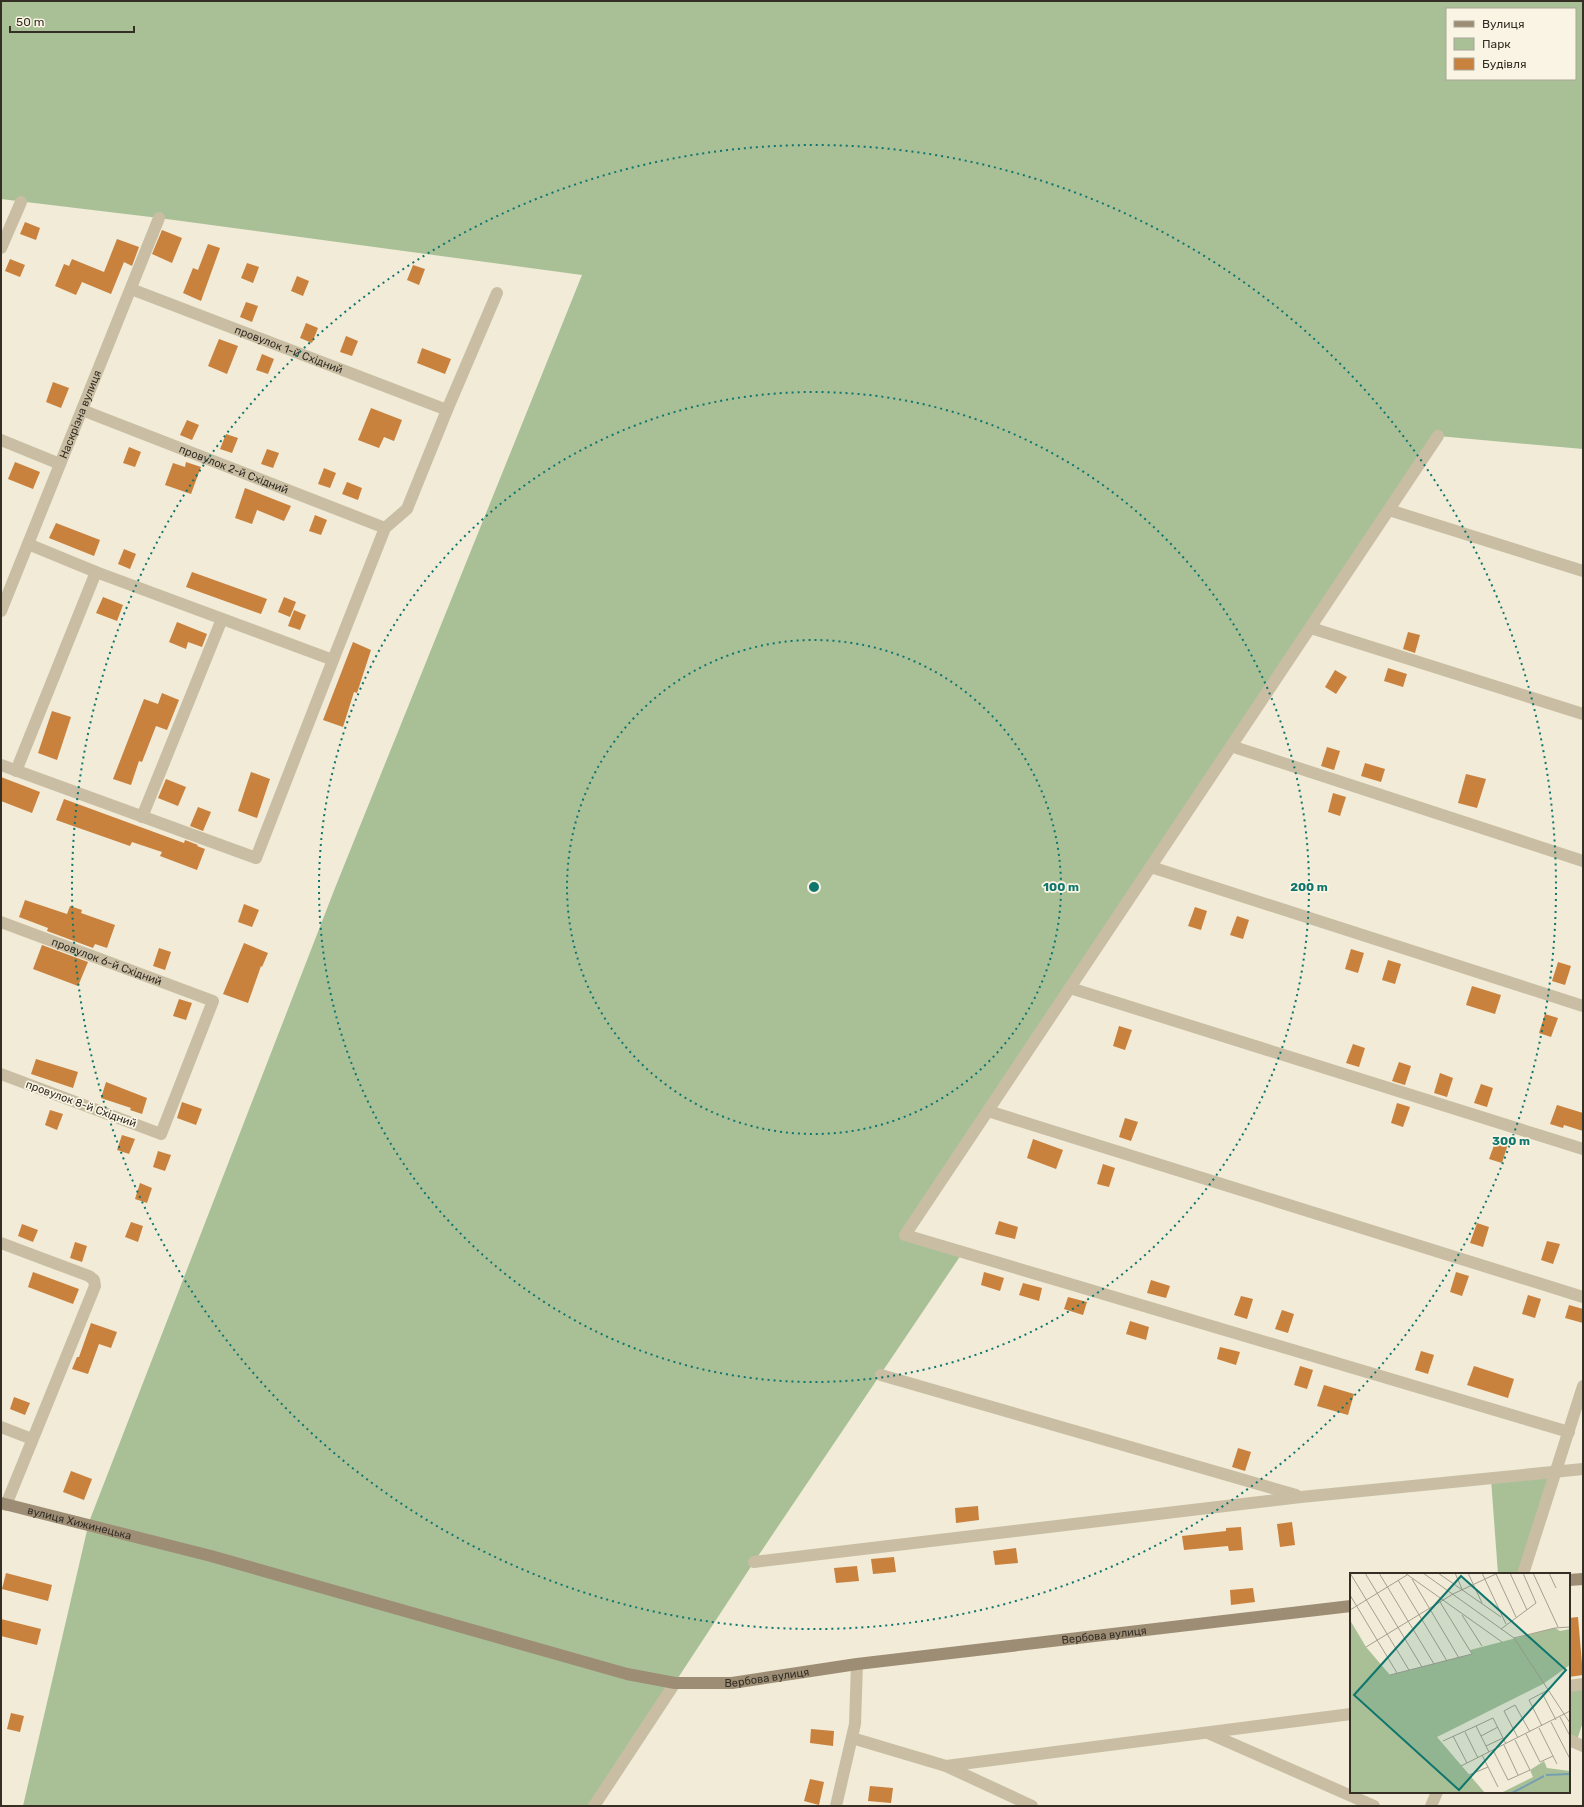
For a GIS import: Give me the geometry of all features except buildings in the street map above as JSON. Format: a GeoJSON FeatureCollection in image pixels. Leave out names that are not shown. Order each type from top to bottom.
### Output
{"type":"FeatureCollection","features":[{"type":"Feature","properties":{"kind":"street"},"geometry":{"type":"LineString","coordinates":[[1,248],[21,202]]}},
{"type":"Feature","properties":{"kind":"street","name":"Наскрізна вулиця"},"geometry":{"type":"LineString","coordinates":[[1,611],[6,586],[28,544],[159,218]]}},
{"type":"Feature","properties":{"kind":"street","name":"провулок 1-й Східний"},"geometry":{"type":"LineString","coordinates":[[131,289],[447,410]]}},
{"type":"Feature","properties":{"kind":"street"},"geometry":{"type":"LineString","coordinates":[[1,765],[256,858],[385,528],[407,509],[497,293]]}},
{"type":"Feature","properties":{"kind":"street","name":"провулок 2-й Східний"},"geometry":{"type":"LineString","coordinates":[[82,410],[385,528]]}},
{"type":"Feature","properties":{"kind":"street"},"geometry":{"type":"LineString","coordinates":[[1438,436],[905,1235],[1569,1432]]}},
{"type":"Feature","properties":{"kind":"street"},"geometry":{"type":"LineString","coordinates":[[1,440],[60,464]]}},
{"type":"Feature","properties":{"kind":"street"},"geometry":{"type":"LineString","coordinates":[[1389,510],[1583,571]]}},
{"type":"Feature","properties":{"kind":"street"},"geometry":{"type":"LineString","coordinates":[[28,544],[96,572],[333,660]]}},
{"type":"Feature","properties":{"kind":"street"},"geometry":{"type":"LineString","coordinates":[[16,771],[96,572]]}},
{"type":"Feature","properties":{"kind":"street"},"geometry":{"type":"LineString","coordinates":[[142,817],[222,619]]}},
{"type":"Feature","properties":{"kind":"street"},"geometry":{"type":"LineString","coordinates":[[1311,628],[1583,714]]}},
{"type":"Feature","properties":{"kind":"street"},"geometry":{"type":"LineString","coordinates":[[1231,746],[1583,861]]}},
{"type":"Feature","properties":{"kind":"street"},"geometry":{"type":"LineString","coordinates":[[1151,867],[1583,1006]]}},
{"type":"Feature","properties":{"kind":"street","name":"провулок 6-й Східний"},"geometry":{"type":"LineString","coordinates":[[1,922],[213,1001],[161,1134]]}},
{"type":"Feature","properties":{"kind":"street"},"geometry":{"type":"LineString","coordinates":[[1070,988],[1583,1149]]}},
{"type":"Feature","properties":{"kind":"street","name":"провулок 8-й Східний"},"geometry":{"type":"LineString","coordinates":[[1,1074],[161,1134]]}},
{"type":"Feature","properties":{"kind":"street"},"geometry":{"type":"LineString","coordinates":[[988,1111],[1583,1297]]}},
{"type":"Feature","properties":{"kind":"street"},"geometry":{"type":"LineString","coordinates":[[1,1243],[89,1276],[94,1280],[95,1286],[4,1504]]}},
{"type":"Feature","properties":{"kind":"street"},"geometry":{"type":"LineString","coordinates":[[880,1375],[1301,1497]]}},
{"type":"Feature","properties":{"kind":"street"},"geometry":{"type":"LineString","coordinates":[[1523,1573],[1583,1386]]}},
{"type":"Feature","properties":{"kind":"street"},"geometry":{"type":"LineString","coordinates":[[1,1427],[32,1439]]}},
{"type":"Feature","properties":{"kind":"street"},"geometry":{"type":"LineString","coordinates":[[754,1562],[1301,1497],[1555,1473],[1583,1469]]}},
{"type":"Feature","properties":{"kind":"street","name":"вулиця Хижинецька"},"geometry":{"type":"LineString","coordinates":[[4,1504],[211,1556],[627,1674],[675,1683]]}},
{"type":"Feature","properties":{"kind":"street"},"geometry":{"type":"LineString","coordinates":[[1570,1580],[1583,1579]]}},
{"type":"Feature","properties":{"kind":"street","name":"Вербова вулиця"},"geometry":{"type":"LineString","coordinates":[[675,1683],[732,1683],[857,1664],[1350,1606]]}},
{"type":"Feature","properties":{"kind":"street"},"geometry":{"type":"LineString","coordinates":[[836,1806],[855,1724],[857,1664]]}},
{"type":"Feature","properties":{"kind":"street"},"geometry":{"type":"LineString","coordinates":[[594,1806],[675,1683]]}},
{"type":"Feature","properties":{"kind":"street"},"geometry":{"type":"LineString","coordinates":[[1570,1686],[1583,1684]]}},
{"type":"Feature","properties":{"kind":"street"},"geometry":{"type":"LineString","coordinates":[[946,1766],[1350,1714]]}},
{"type":"Feature","properties":{"kind":"street"},"geometry":{"type":"LineString","coordinates":[[1207,1732],[1374,1806]]}},
{"type":"Feature","properties":{"kind":"street"},"geometry":{"type":"LineString","coordinates":[[852,1738],[946,1766],[1032,1806]]}},
{"type":"Feature","properties":{"kind":"street"},"geometry":{"type":"LineString","coordinates":[[1570,1740],[1583,1746]]}},
{"type":"Feature","properties":{"kind":"street"},"geometry":{"type":"LineString","coordinates":[[1431,1806],[1437,1793]]}},
{"type":"Feature","properties":{"kind":"green space"},"geometry":{"type":"Polygon","coordinates":[[[1,1],[1583,1],[1583,449],[1438,436],[905,1235],[963,1252],[754,1562],[594,1806],[23,1806],[89,1522],[335,888],[582,275],[159,218],[1,199],[1,1]]]}},
{"type":"Feature","properties":{"kind":"green space"},"geometry":{"type":"Polygon","coordinates":[[[1555,1473],[1523,1573],[1498,1573],[1491,1479],[1555,1473]]]}},
{"type":"Feature","properties":{"kind":"green space"},"geometry":{"type":"Polygon","coordinates":[[[1583,1684],[1583,1722],[1576,1743],[1570,1740],[1570,1686],[1583,1684]]]}}]}
